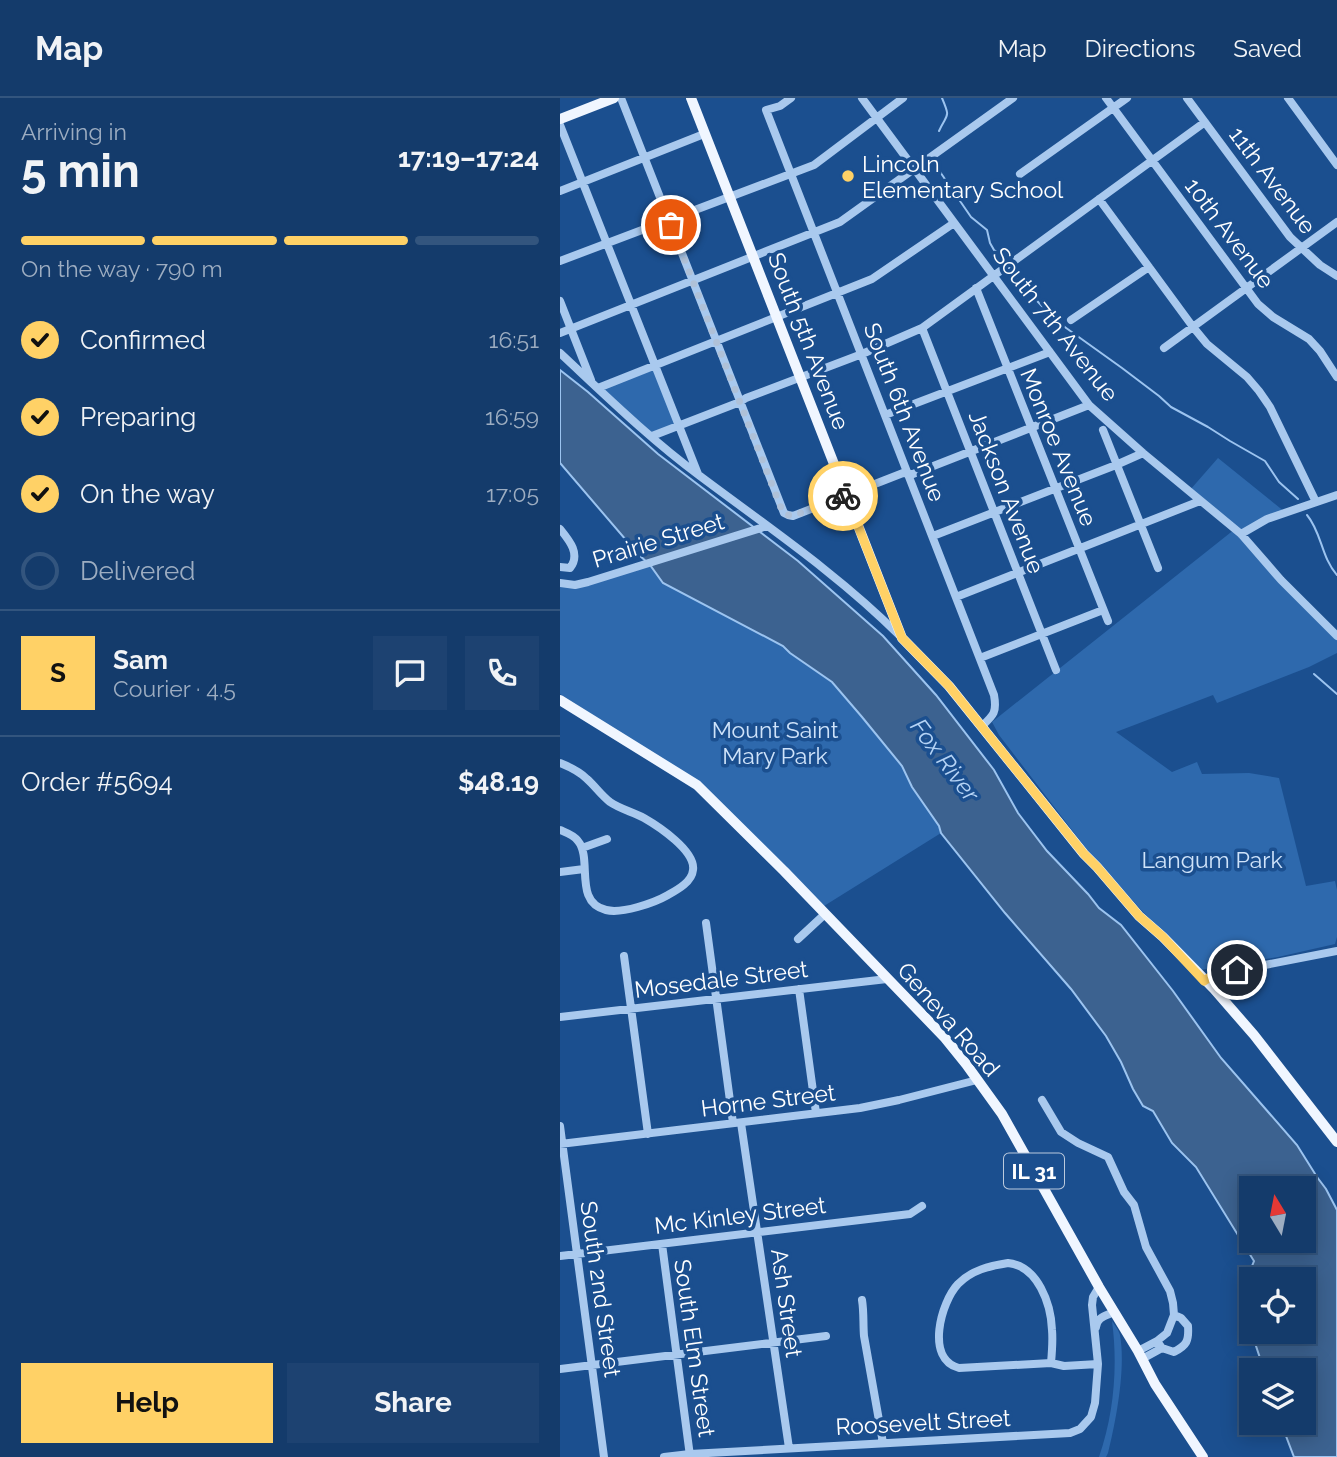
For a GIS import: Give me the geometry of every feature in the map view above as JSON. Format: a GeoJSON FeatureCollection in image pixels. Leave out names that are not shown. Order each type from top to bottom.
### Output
{"type":"FeatureCollection","features":[{"type":"Feature","properties":{"kind":"main road"},"geometry":{"type":"LineString","coordinates":[[560,119],[614,98]]}},
{"type":"Feature","properties":{"kind":"main road","name":"South 5th Avenue"},"geometry":{"type":"LineString","coordinates":[[691,98],[902,638]]}},
{"type":"Feature","properties":{"kind":"main road"},"geometry":{"type":"LineString","coordinates":[[902,638],[949,686],[1084,854],[1139,916],[1214,989],[1254,1035],[1337,1142]]}},
{"type":"Feature","properties":{"kind":"main road","name":"Geneva Road"},"geometry":{"type":"LineString","coordinates":[[560,700],[697,785],[784,871],[944,1038],[1002,1114],[1155,1384],[1203,1457]]}},
{"type":"Feature","properties":{"kind":"street"},"geometry":{"type":"LineString","coordinates":[[621,98],[783,513],[793,516],[904,473],[913,474],[1089,405]]}},
{"type":"Feature","properties":{"kind":"street","name":"South 6th Avenue"},"geometry":{"type":"LineString","coordinates":[[791,98],[780,106],[766,110],[994,695],[994,715],[982,726]]}},
{"type":"Feature","properties":{"kind":"street","name":"South 7th Avenue"},"geometry":{"type":"LineString","coordinates":[[862,98],[1089,405],[1241,534],[1281,580],[1337,636]]}},
{"type":"Feature","properties":{"kind":"street"},"geometry":{"type":"LineString","coordinates":[[560,261],[814,164],[903,98]]}},
{"type":"Feature","properties":{"kind":"street"},"geometry":{"type":"LineString","coordinates":[[560,333],[841,222],[1013,98]]}},
{"type":"Feature","properties":{"kind":"street","name":"10th Avenue"},"geometry":{"type":"LineString","coordinates":[[1106,98],[1258,304],[1273,317],[1309,339],[1332,366],[1337,377]]}},
{"type":"Feature","properties":{"kind":"street"},"geometry":{"type":"LineString","coordinates":[[1020,174],[1127,98]]}},
{"type":"Feature","properties":{"kind":"street","name":"11th Avenue"},"geometry":{"type":"LineString","coordinates":[[1187,98],[1280,225],[1301,249],[1337,276]]}},
{"type":"Feature","properties":{"kind":"street"},"geometry":{"type":"LineString","coordinates":[[1287,98],[1337,165]]}},
{"type":"Feature","properties":{"kind":"street"},"geometry":{"type":"LineString","coordinates":[[652,436],[922,328],[1205,122]]}},
{"type":"Feature","properties":{"kind":"street"},"geometry":{"type":"LineString","coordinates":[[560,125],[699,475]]}},
{"type":"Feature","properties":{"kind":"street"},"geometry":{"type":"LineString","coordinates":[[560,191],[704,134]]}},
{"type":"Feature","properties":{"kind":"street"},"geometry":{"type":"LineString","coordinates":[[1099,199],[1192,327],[1259,391],[1270,407],[1316,502]]}},
{"type":"Feature","properties":{"kind":"street"},"geometry":{"type":"LineString","coordinates":[[1164,348],[1337,222]]}},
{"type":"Feature","properties":{"kind":"street"},"geometry":{"type":"LineString","coordinates":[[595,385],[656,365],[879,275],[954,223]]}},
{"type":"Feature","properties":{"kind":"street"},"geometry":{"type":"LineString","coordinates":[[1071,320],[1149,267]]}},
{"type":"Feature","properties":{"kind":"street","name":"Monroe Avenue"},"geometry":{"type":"LineString","coordinates":[[976,288],[1108,621]]}},
{"type":"Feature","properties":{"kind":"street"},"geometry":{"type":"LineString","coordinates":[[560,302],[595,385]]}},
{"type":"Feature","properties":{"kind":"street","name":"Jackson Avenue"},"geometry":{"type":"LineString","coordinates":[[922,328],[1056,670]]}},
{"type":"Feature","properties":{"kind":"street"},"geometry":{"type":"LineString","coordinates":[[885,415],[1050,352]]}},
{"type":"Feature","properties":{"kind":"street"},"geometry":{"type":"LineString","coordinates":[[560,353],[652,436],[699,475],[835,576],[902,638]]}},
{"type":"Feature","properties":{"kind":"street"},"geometry":{"type":"LineString","coordinates":[[1103,430],[1158,568]]}},
{"type":"Feature","properties":{"kind":"street"},"geometry":{"type":"LineString","coordinates":[[933,536],[1143,453]]}},
{"type":"Feature","properties":{"kind":"street"},"geometry":{"type":"LineString","coordinates":[[1241,534],[1267,519],[1337,495]]}},
{"type":"Feature","properties":{"kind":"street"},"geometry":{"type":"LineString","coordinates":[[956,597],[1200,501]]}},
{"type":"Feature","properties":{"kind":"street","name":"Prairie Street"},"geometry":{"type":"LineString","coordinates":[[560,583],[588,582],[767,526]]}},
{"type":"Feature","properties":{"kind":"street"},"geometry":{"type":"LineString","coordinates":[[560,529],[572,545],[575,561],[570,568],[560,567]]}},
{"type":"Feature","properties":{"kind":"street"},"geometry":{"type":"LineString","coordinates":[[980,658],[1103,610]]}},
{"type":"Feature","properties":{"kind":"street"},"geometry":{"type":"LineString","coordinates":[[560,763],[584,776],[610,801],[670,835],[688,854],[694,869],[687,882],[664,897],[642,906],[611,911],[600,908],[591,900],[587,891],[579,841],[560,830]]}},
{"type":"Feature","properties":{"kind":"street"},"geometry":{"type":"LineString","coordinates":[[582,848],[607,839]]}},
{"type":"Feature","properties":{"kind":"street"},"geometry":{"type":"LineString","coordinates":[[560,872],[584,869]]}},
{"type":"Feature","properties":{"kind":"street"},"geometry":{"type":"LineString","coordinates":[[798,939],[825,914]]}},
{"type":"Feature","properties":{"kind":"street","name":"Ash Street"},"geometry":{"type":"LineString","coordinates":[[706,923],[716,999],[757,1232],[789,1448]]}},
{"type":"Feature","properties":{"kind":"street"},"geometry":{"type":"LineString","coordinates":[[1204,981],[1213,975],[1337,951]]}},
{"type":"Feature","properties":{"kind":"street"},"geometry":{"type":"LineString","coordinates":[[624,956],[648,1134]]}},
{"type":"Feature","properties":{"kind":"street","name":"Mosedale Street"},"geometry":{"type":"LineString","coordinates":[[560,1017],[887,979]]}},
{"type":"Feature","properties":{"kind":"street"},"geometry":{"type":"LineString","coordinates":[[799,989],[816,1113]]}},
{"type":"Feature","properties":{"kind":"street","name":"Horne Street"},"geometry":{"type":"LineString","coordinates":[[561,1144],[876,1106],[977,1080]]}},
{"type":"Feature","properties":{"kind":"street"},"geometry":{"type":"LineString","coordinates":[[1042,1100],[1061,1132],[1108,1157],[1124,1192],[1134,1205],[1146,1247],[1170,1290],[1174,1314],[1167,1333],[1159,1344],[1140,1355]]}},
{"type":"Feature","properties":{"kind":"street","name":"South 2nd Street"},"geometry":{"type":"LineString","coordinates":[[560,1126],[604,1457]]}},
{"type":"Feature","properties":{"kind":"street","name":"Mc Kinley Street"},"geometry":{"type":"LineString","coordinates":[[560,1256],[910,1214],[922,1206]]}},
{"type":"Feature","properties":{"kind":"street","name":"South Elm Street"},"geometry":{"type":"LineString","coordinates":[[662,1244],[690,1455]]}},
{"type":"Feature","properties":{"kind":"street"},"geometry":{"type":"LineString","coordinates":[[1051,1363],[1052,1332],[1047,1302],[1026,1269],[1008,1263],[985,1267],[966,1277],[953,1290],[944,1308],[939,1333],[943,1355],[946,1362],[952,1366],[1098,1364]]}},
{"type":"Feature","properties":{"kind":"street","name":"Roosevelt Street"},"geometry":{"type":"LineString","coordinates":[[664,1457],[1070,1433],[1080,1429],[1091,1417],[1094,1403],[1098,1364],[1092,1305],[1099,1287]]}},
{"type":"Feature","properties":{"kind":"street"},"geometry":{"type":"LineString","coordinates":[[862,1300],[864,1336],[883,1443]]}},
{"type":"Feature","properties":{"kind":"street"},"geometry":{"type":"LineString","coordinates":[[1096,1329],[1096,1323],[1114,1311]]}},
{"type":"Feature","properties":{"kind":"street"},"geometry":{"type":"LineString","coordinates":[[1159,1344],[1174,1352],[1184,1347],[1188,1338],[1188,1326],[1174,1314]]}},
{"type":"Feature","properties":{"kind":"street"},"geometry":{"type":"LineString","coordinates":[[560,1369],[826,1336]]}},
{"type":"Feature","properties":{"kind":"green space"},"geometry":{"type":"Polygon","coordinates":[[[655,367],[678,424],[651,435],[601,389],[655,367]]]}},
{"type":"Feature","properties":{"kind":"green space","name":"Langum Park"},"geometry":{"type":"Polygon","coordinates":[[[1218,458],[1285,512],[1241,533],[1337,636],[1337,653],[1309,667],[1217,703],[1213,695],[1116,732],[1172,772],[1197,762],[1202,774],[1249,773],[1279,778],[1306,886],[1335,881],[1337,937],[1335,944],[1200,970],[1088,851],[999,735],[992,722],[1235,529],[1190,490],[1218,458]]]}},
{"type":"Feature","properties":{"kind":"green space","name":"Mount Saint Mary Park"},"geometry":{"type":"Polygon","coordinates":[[[650,565],[663,583],[783,646],[832,682],[902,766],[941,833],[824,906],[753,834],[654,754],[560,694],[560,586],[650,565]]]}},
{"type":"Feature","properties":{"kind":"green space"},"geometry":{"type":"Polygon","coordinates":[[[1112,1321],[1120,1335],[1121,1378],[1108,1453],[1106,1457],[1099,1457],[1113,1390],[1115,1355],[1112,1321]]]}},
{"type":"Feature","properties":{"kind":"water","name":"Fox River"},"geometry":{"type":"Polygon","coordinates":[[[560,370],[658,454],[798,561],[883,636],[936,695],[994,770],[1018,813],[1047,851],[1099,908],[1121,925],[1221,1058],[1297,1145],[1337,1210],[1337,1457],[1294,1457],[1286,1435],[1316,1435],[1316,1358],[1260,1358],[1255,1344],[1316,1344],[1316,1267],[1252,1267],[1254,1261],[1249,1253],[1316,1253],[1316,1176],[1239,1176],[1239,1237],[1196,1167],[1172,1143],[1153,1111],[1143,1106],[1106,1036],[1071,989],[941,833],[902,766],[832,682],[783,646],[663,583],[560,463],[560,370]]]}},
{"type":"Feature","properties":{"kind":"waterway"},"geometry":{"type":"LineString","coordinates":[[939,131],[947,116],[942,98]]}},
{"type":"Feature","properties":{"kind":"waterway"},"geometry":{"type":"LineString","coordinates":[[936,166],[971,217],[987,230],[990,243],[998,253]]}},
{"type":"Feature","properties":{"kind":"waterway"},"geometry":{"type":"LineString","coordinates":[[1009,271],[1055,320],[1171,407],[1265,461],[1279,482],[1298,499]]}},
{"type":"Feature","properties":{"kind":"waterway"},"geometry":{"type":"LineString","coordinates":[[1307,515],[1337,575]]}},
{"type":"Feature","properties":{"kind":"waterway"},"geometry":{"type":"LineString","coordinates":[[1314,674],[1337,694]]}},
{"type":"Feature","properties":{"kind":"way so far"},"geometry":{"type":"LineString","coordinates":[[671,225],[783,513],[793,516],[843,496]]}},
{"type":"Feature","properties":{"kind":"place","name":"Lincoln Elementary School"},"geometry":{"type":"Point","coordinates":[848,176]}},
{"type":"Feature","properties":{"kind":"route"},"geometry":{"type":"LineString","coordinates":[[843,496],[846,495],[902,638],[949,686],[1084,854],[1139,916],[1163,937],[1204,981],[1213,975],[1237,970]]}}]}
